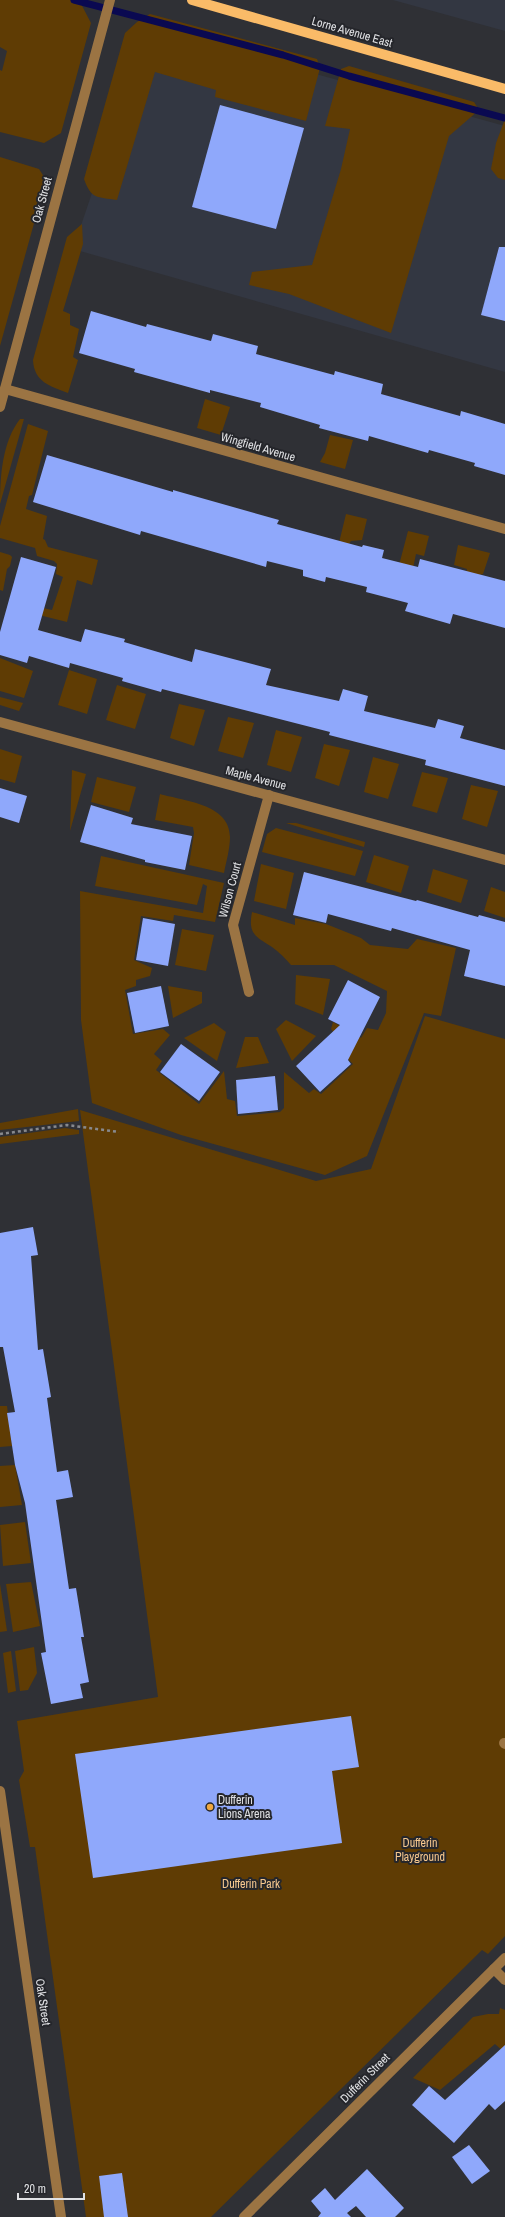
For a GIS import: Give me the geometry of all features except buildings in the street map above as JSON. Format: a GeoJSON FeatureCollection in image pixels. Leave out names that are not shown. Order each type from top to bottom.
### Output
{"type":"FeatureCollection","features":[{"type":"Feature","properties":{"kind":"main road","name":"Lorne Avenue East"},"geometry":{"type":"LineString","coordinates":[[192,0],[505,89]]}},
{"type":"Feature","properties":{"kind":"street","name":"Oak Street"},"geometry":{"type":"LineString","coordinates":[[0,407],[110,0]]}},
{"type":"Feature","properties":{"kind":"street","name":"Wingfield Avenue"},"geometry":{"type":"LineString","coordinates":[[5,389],[505,529]]}},
{"type":"Feature","properties":{"kind":"street","name":"Maple Avenue"},"geometry":{"type":"LineString","coordinates":[[0,722],[505,860]]}},
{"type":"Feature","properties":{"kind":"street","name":"Wilson Court"},"geometry":{"type":"LineString","coordinates":[[249,992],[233,925],[269,795]]}},
{"type":"Feature","properties":{"kind":"street","name":"Oak Street"},"geometry":{"type":"LineString","coordinates":[[0,1791],[61,2217]]}},
{"type":"Feature","properties":{"kind":"street","name":"Dufferin Street"},"geometry":{"type":"LineString","coordinates":[[244,2217],[505,1958]]}},
{"type":"Feature","properties":{"kind":"street"},"geometry":{"type":"LineString","coordinates":[[494,1968],[505,1980]]}},
{"type":"Feature","properties":{"kind":"path"},"geometry":{"type":"LineString","coordinates":[[0,1134],[67,1125],[119,1132]]}},
{"type":"Feature","properties":{"kind":"shaded area"},"geometry":{"type":"Polygon","coordinates":[[[393,0],[505,0],[505,31],[393,0]]]}},
{"type":"Feature","properties":{"kind":"shaded area"},"geometry":{"type":"Polygon","coordinates":[[[148,28],[505,126],[505,372],[73,249],[148,28]]]}},
{"type":"Feature","properties":{"kind":"green space"},"geometry":{"type":"Polygon","coordinates":[[[0,0],[79,0],[91,23],[61,133],[44,143],[0,132],[0,70],[2,71],[7,51],[0,47],[0,0]]]}},
{"type":"Feature","properties":{"kind":"green space"},"geometry":{"type":"Polygon","coordinates":[[[150,14],[317,59],[320,68],[306,121],[215,97],[216,90],[155,72],[117,200],[96,196],[89,190],[84,179],[125,33],[137,22],[150,14]]]}},
{"type":"Feature","properties":{"kind":"green space"},"geometry":{"type":"Polygon","coordinates":[[[349,66],[474,102],[479,110],[449,136],[391,333],[289,294],[249,285],[252,272],[312,265],[341,169],[350,129],[325,126],[341,69],[349,66]]]}},
{"type":"Feature","properties":{"kind":"green space"},"geometry":{"type":"Polygon","coordinates":[[[505,119],[505,180],[498,178],[491,169],[496,143],[505,119]]]}},
{"type":"Feature","properties":{"kind":"green space"},"geometry":{"type":"Polygon","coordinates":[[[0,157],[39,169],[46,180],[0,346],[0,157]]]}},
{"type":"Feature","properties":{"kind":"green space"},"geometry":{"type":"Polygon","coordinates":[[[82,224],[83,244],[63,311],[70,314],[70,325],[79,329],[73,357],[78,360],[68,393],[44,382],[36,373],[33,360],[67,237],[82,224]]]}},
{"type":"Feature","properties":{"kind":"green space"},"geometry":{"type":"Polygon","coordinates":[[[205,399],[230,407],[221,435],[197,428],[205,399]]]}},
{"type":"Feature","properties":{"kind":"green space"},"geometry":{"type":"Polygon","coordinates":[[[20,419],[24,419],[0,504],[3,460],[9,438],[20,419]]]}},
{"type":"Feature","properties":{"kind":"green space"},"geometry":{"type":"Polygon","coordinates":[[[28,424],[48,431],[32,495],[29,496],[26,509],[47,516],[43,539],[48,547],[98,560],[92,585],[77,580],[67,622],[19,610],[21,603],[52,610],[63,577],[56,574],[57,564],[54,561],[37,556],[35,548],[0,538],[0,526],[28,424]]]}},
{"type":"Feature","properties":{"kind":"green space"},"geometry":{"type":"Polygon","coordinates":[[[330,435],[353,440],[345,469],[320,462],[325,453],[330,435]]]}},
{"type":"Feature","properties":{"kind":"green space"},"geometry":{"type":"Polygon","coordinates":[[[346,514],[367,519],[362,540],[351,541],[341,555],[337,551],[346,514]]]}},
{"type":"Feature","properties":{"kind":"green space"},"geometry":{"type":"Polygon","coordinates":[[[408,531],[429,536],[424,556],[416,554],[412,573],[398,569],[408,531]]]}},
{"type":"Feature","properties":{"kind":"green space"},"geometry":{"type":"Polygon","coordinates":[[[458,545],[490,553],[483,574],[472,577],[462,588],[467,569],[454,565],[458,545]]]}},
{"type":"Feature","properties":{"kind":"green space"},"geometry":{"type":"Polygon","coordinates":[[[0,552],[12,557],[10,566],[7,569],[3,591],[0,590],[0,552]]]}},
{"type":"Feature","properties":{"kind":"green space"},"geometry":{"type":"Polygon","coordinates":[[[0,658],[33,671],[24,698],[0,691],[0,658]]]}},
{"type":"Feature","properties":{"kind":"green space"},"geometry":{"type":"Polygon","coordinates":[[[69,670],[97,679],[87,714],[58,705],[69,670]]]}},
{"type":"Feature","properties":{"kind":"green space"},"geometry":{"type":"Polygon","coordinates":[[[117,685],[146,694],[135,729],[106,720],[117,685]]]}},
{"type":"Feature","properties":{"kind":"green space"},"geometry":{"type":"Polygon","coordinates":[[[0,697],[23,703],[19,711],[0,705],[0,697]]]}},
{"type":"Feature","properties":{"kind":"green space"},"geometry":{"type":"Polygon","coordinates":[[[179,704],[205,710],[194,746],[170,738],[179,704]]]}},
{"type":"Feature","properties":{"kind":"green space"},"geometry":{"type":"Polygon","coordinates":[[[228,717],[254,723],[243,758],[218,751],[228,717]]]}},
{"type":"Feature","properties":{"kind":"green space"},"geometry":{"type":"Polygon","coordinates":[[[276,730],[302,737],[291,772],[267,765],[276,730]]]}},
{"type":"Feature","properties":{"kind":"green space"},"geometry":{"type":"Polygon","coordinates":[[[324,744],[350,750],[339,786],[315,778],[324,744]]]}},
{"type":"Feature","properties":{"kind":"green space"},"geometry":{"type":"Polygon","coordinates":[[[0,749],[22,756],[15,783],[0,779],[0,749]]]}},
{"type":"Feature","properties":{"kind":"green space"},"geometry":{"type":"Polygon","coordinates":[[[373,757],[399,764],[388,799],[364,792],[373,757]]]}},
{"type":"Feature","properties":{"kind":"green space"},"geometry":{"type":"Polygon","coordinates":[[[72,770],[86,774],[70,831],[72,770]]]}},
{"type":"Feature","properties":{"kind":"green space"},"geometry":{"type":"Polygon","coordinates":[[[422,772],[448,778],[437,813],[412,806],[422,772]]]}},
{"type":"Feature","properties":{"kind":"green space"},"geometry":{"type":"Polygon","coordinates":[[[97,777],[136,787],[129,812],[91,802],[97,777]]]}},
{"type":"Feature","properties":{"kind":"green space"},"geometry":{"type":"Polygon","coordinates":[[[471,785],[498,791],[487,827],[462,819],[471,785]]]}},
{"type":"Feature","properties":{"kind":"green space"},"geometry":{"type":"Polygon","coordinates":[[[160,794],[204,806],[222,817],[228,826],[230,837],[229,851],[224,873],[189,865],[194,833],[193,827],[155,820],[160,794]]]}},
{"type":"Feature","properties":{"kind":"green space"},"geometry":{"type":"Polygon","coordinates":[[[286,823],[296,823],[365,842],[364,847],[286,823]]]}},
{"type":"Feature","properties":{"kind":"green space"},"geometry":{"type":"Polygon","coordinates":[[[276,828],[363,851],[355,876],[262,852],[267,834],[276,828]]]}},
{"type":"Feature","properties":{"kind":"green space"},"geometry":{"type":"Polygon","coordinates":[[[374,855],[409,866],[401,893],[366,882],[374,855]]]}},
{"type":"Feature","properties":{"kind":"green space"},"geometry":{"type":"Polygon","coordinates":[[[101,856],[224,883],[215,922],[174,915],[173,921],[141,916],[134,960],[152,968],[150,976],[136,980],[136,986],[125,990],[133,1034],[163,1029],[170,1035],[154,1054],[162,1061],[156,1070],[199,1104],[224,1071],[227,1099],[235,1101],[237,1116],[280,1112],[284,1108],[284,1072],[309,1093],[314,1089],[321,1094],[353,1064],[342,1053],[346,1048],[331,1029],[333,1022],[361,1038],[367,1028],[378,1030],[386,1013],[387,991],[334,965],[291,965],[277,951],[254,934],[251,925],[252,912],[295,925],[295,918],[326,924],[361,938],[370,945],[408,949],[417,939],[456,948],[441,1016],[424,1013],[367,1156],[325,1175],[181,1135],[92,1103],[81,1020],[80,891],[203,913],[207,886],[203,884],[197,905],[95,886],[101,856]]]}},
{"type":"Feature","properties":{"kind":"green space"},"geometry":{"type":"Polygon","coordinates":[[[261,864],[294,873],[286,909],[254,901],[261,864]]]}},
{"type":"Feature","properties":{"kind":"green space"},"geometry":{"type":"Polygon","coordinates":[[[433,869],[468,880],[461,903],[427,892],[433,869]]]}},
{"type":"Feature","properties":{"kind":"green space"},"geometry":{"type":"Polygon","coordinates":[[[491,887],[505,892],[505,918],[484,911],[491,887]]]}},
{"type":"Feature","properties":{"kind":"green space"},"geometry":{"type":"Polygon","coordinates":[[[182,929],[214,935],[206,971],[175,965],[182,929]]]}},
{"type":"Feature","properties":{"kind":"green space"},"geometry":{"type":"Polygon","coordinates":[[[296,975],[330,979],[323,1015],[295,1004],[296,975]]]}},
{"type":"Feature","properties":{"kind":"green space"},"geometry":{"type":"Polygon","coordinates":[[[168,986],[202,992],[202,1003],[173,1018],[168,986]]]}},
{"type":"Feature","properties":{"kind":"green space","name":"Dufferin Park"},"geometry":{"type":"Polygon","coordinates":[[[425,1016],[505,1039],[505,1936],[488,1954],[482,1950],[211,2217],[86,2217],[35,1847],[30,1847],[19,1780],[24,1771],[17,1721],[158,1697],[80,1110],[316,1181],[371,1169],[425,1016]]]}},
{"type":"Feature","properties":{"kind":"green space"},"geometry":{"type":"Polygon","coordinates":[[[286,1020],[316,1036],[292,1061],[276,1029],[286,1020]]]}},
{"type":"Feature","properties":{"kind":"green space"},"geometry":{"type":"Polygon","coordinates":[[[214,1023],[226,1032],[217,1061],[184,1038],[214,1023]]]}},
{"type":"Feature","properties":{"kind":"green space"},"geometry":{"type":"Polygon","coordinates":[[[245,1037],[258,1037],[269,1063],[236,1068],[245,1037]]]}},
{"type":"Feature","properties":{"kind":"green space"},"geometry":{"type":"Polygon","coordinates":[[[78,1109],[79,1121],[0,1130],[0,1123],[78,1109]]]}},
{"type":"Feature","properties":{"kind":"green space"},"geometry":{"type":"Polygon","coordinates":[[[65,1128],[79,1130],[79,1134],[0,1144],[0,1137],[65,1128]]]}},
{"type":"Feature","properties":{"kind":"green space"},"geometry":{"type":"Polygon","coordinates":[[[0,1406],[7,1406],[12,1446],[0,1447],[0,1406]]]}},
{"type":"Feature","properties":{"kind":"green space"},"geometry":{"type":"Polygon","coordinates":[[[15,1465],[22,1505],[0,1507],[0,1466],[15,1465]]]}},
{"type":"Feature","properties":{"kind":"green space"},"geometry":{"type":"Polygon","coordinates":[[[25,1522],[31,1563],[3,1566],[0,1525],[25,1522]]]}},
{"type":"Feature","properties":{"kind":"green space"},"geometry":{"type":"Polygon","coordinates":[[[31,1582],[40,1626],[13,1632],[6,1584],[31,1582]]]}},
{"type":"Feature","properties":{"kind":"green space"},"geometry":{"type":"Polygon","coordinates":[[[0,1584],[7,1631],[0,1632],[0,1584]]]}},
{"type":"Feature","properties":{"kind":"green space"},"geometry":{"type":"Polygon","coordinates":[[[34,1647],[37,1673],[28,1690],[20,1691],[15,1651],[34,1647]]]}},
{"type":"Feature","properties":{"kind":"green space"},"geometry":{"type":"Polygon","coordinates":[[[11,1651],[16,1691],[8,1693],[3,1653],[11,1651]]]}},
{"type":"Feature","properties":{"kind":"green space"},"geometry":{"type":"Polygon","coordinates":[[[500,2008],[505,2010],[505,2053],[495,2044],[440,2090],[413,2078],[473,2017],[488,2014],[499,2014],[500,2008]]]}},
{"type":"Feature","properties":{"kind":"waterway"},"geometry":{"type":"LineString","coordinates":[[74,0],[283,55],[349,76],[505,118]]}},
{"type":"Feature","properties":{"kind":"place","name":"Dufferin Lions Arena"},"geometry":{"type":"Point","coordinates":[210,1807]}},
{"type":"Feature","properties":{"kind":"park label","name":"Dufferin Playground"},"geometry":{"type":"Point","coordinates":[420,1850]}}]}
